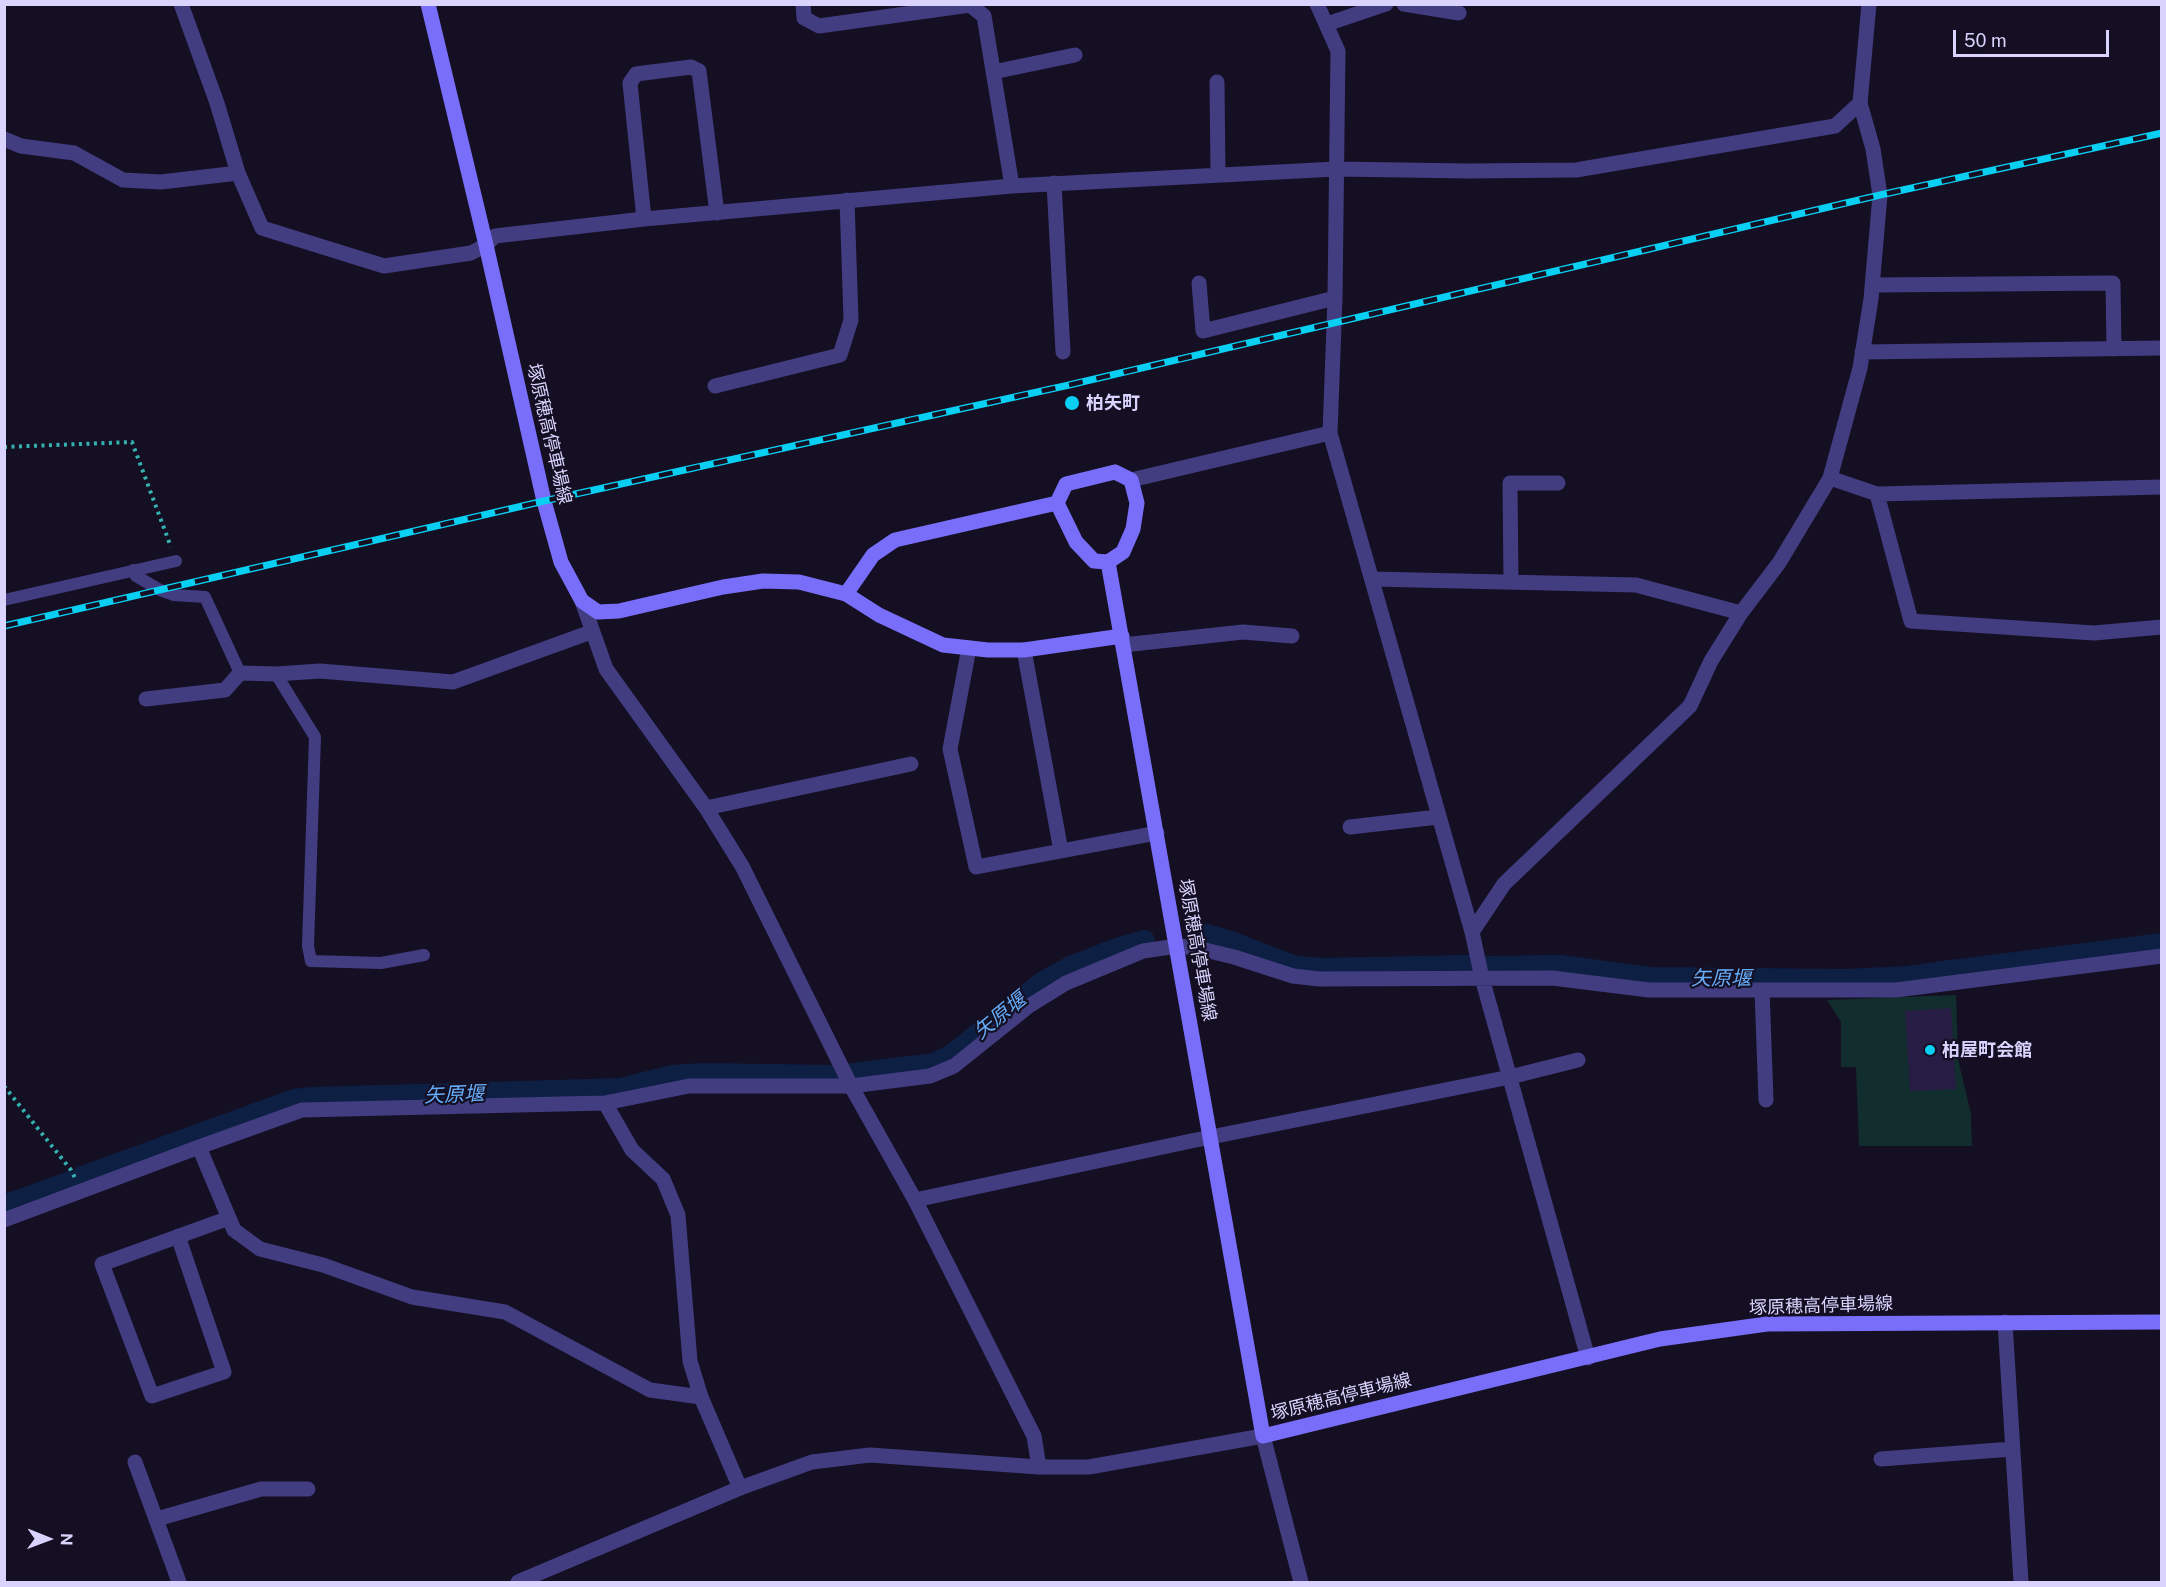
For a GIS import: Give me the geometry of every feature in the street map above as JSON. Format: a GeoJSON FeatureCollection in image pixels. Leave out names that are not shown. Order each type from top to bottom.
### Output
{"type":"FeatureCollection","features":[{"type":"Feature","properties":{"kind":"main road","name":"塚原穂高停車場線"},"geometry":{"type":"LineString","coordinates":[[428,4],[486,245],[543,501],[561,562],[582,602]]}},
{"type":"Feature","properties":{"kind":"main road"},"geometry":{"type":"LineString","coordinates":[[1115,472],[1131,480],[1137,502],[1133,529],[1123,552],[1108,562],[1094,561],[1076,542],[1057,503],[1066,484],[1115,472]]}},
{"type":"Feature","properties":{"kind":"main road"},"geometry":{"type":"LineString","coordinates":[[846,594],[873,555],[895,540],[1057,503]]}},
{"type":"Feature","properties":{"kind":"main road","name":"塚原穂高停車場線"},"geometry":{"type":"LineString","coordinates":[[1108,562],[1263,1436],[1659,1340],[1767,1324],[2162,1322]]}},
{"type":"Feature","properties":{"kind":"main road"},"geometry":{"type":"LineString","coordinates":[[582,602],[598,612],[619,611],[723,587],[763,581],[799,582],[846,594],[879,615],[944,645],[988,650],[1024,650],[1123,641]]}},
{"type":"Feature","properties":{"kind":"street"},"geometry":{"type":"LineString","coordinates":[[181,4],[217,103],[238,173],[262,228],[384,266],[471,253],[495,237],[644,219],[1012,186],[1336,169],[1576,171],[1835,126],[1860,103]]}},
{"type":"Feature","properties":{"kind":"street"},"geometry":{"type":"LineString","coordinates":[[803,4],[804,18],[819,27],[970,5],[984,16],[1012,186]]}},
{"type":"Feature","properties":{"kind":"street"},"geometry":{"type":"LineString","coordinates":[[1317,4],[1338,51],[1335,298],[1330,433],[1472,932],[1482,978],[1588,1358]]}},
{"type":"Feature","properties":{"kind":"street"},"geometry":{"type":"LineString","coordinates":[[1327,24],[1386,4]]}},
{"type":"Feature","properties":{"kind":"street"},"geometry":{"type":"LineString","coordinates":[[1404,4],[1459,13]]}},
{"type":"Feature","properties":{"kind":"street"},"geometry":{"type":"LineString","coordinates":[[1472,932],[1504,884],[1690,706],[1711,661],[1741,613],[1779,563],[1830,478],[1862,352],[1873,285],[1880,195],[1873,149],[1860,103],[1869,4]]}},
{"type":"Feature","properties":{"kind":"street"},"geometry":{"type":"LineString","coordinates":[[993,72],[1075,55]]}},
{"type":"Feature","properties":{"kind":"street"},"geometry":{"type":"LineString","coordinates":[[644,219],[630,83],[636,74],[691,67],[699,71],[717,213]]}},
{"type":"Feature","properties":{"kind":"street"},"geometry":{"type":"LineString","coordinates":[[1217,82],[1218,175]]}},
{"type":"Feature","properties":{"kind":"street"},"geometry":{"type":"LineString","coordinates":[[4,139],[21,146],[74,153],[123,180],[161,182],[238,173]]}},
{"type":"Feature","properties":{"kind":"street"},"geometry":{"type":"LineString","coordinates":[[1054,183],[1063,352]]}},
{"type":"Feature","properties":{"kind":"street"},"geometry":{"type":"LineString","coordinates":[[715,386],[840,355],[850,320],[847,200]]}},
{"type":"Feature","properties":{"kind":"street"},"geometry":{"type":"LineString","coordinates":[[1873,285],[2113,283],[2114,349]]}},
{"type":"Feature","properties":{"kind":"street"},"geometry":{"type":"LineString","coordinates":[[1199,284],[1203,331],[1335,298]]}},
{"type":"Feature","properties":{"kind":"street"},"geometry":{"type":"LineString","coordinates":[[1862,352],[2162,348]]}},
{"type":"Feature","properties":{"kind":"street"},"geometry":{"type":"LineString","coordinates":[[1131,480],[1330,433]]}},
{"type":"Feature","properties":{"kind":"street"},"geometry":{"type":"LineString","coordinates":[[1830,478],[1877,494],[2162,487]]}},
{"type":"Feature","properties":{"kind":"street"},"geometry":{"type":"LineString","coordinates":[[1511,582],[1510,483],[1558,483]]}},
{"type":"Feature","properties":{"kind":"street"},"geometry":{"type":"LineString","coordinates":[[1877,494],[1911,621],[2094,633],[2162,627]]}},
{"type":"Feature","properties":{"kind":"street"},"geometry":{"type":"LineString","coordinates":[[1372,579],[1636,585],[1741,613]]}},
{"type":"Feature","properties":{"kind":"street"},"geometry":{"type":"LineString","coordinates":[[582,602],[606,669],[706,808],[742,866],[851,1086],[915,1200],[1034,1436],[1039,1467]]}},
{"type":"Feature","properties":{"kind":"street"},"geometry":{"type":"LineString","coordinates":[[146,699],[225,690],[240,673],[276,674],[320,671],[453,682],[591,632]]}},
{"type":"Feature","properties":{"kind":"street"},"geometry":{"type":"LineString","coordinates":[[1123,641],[1243,632],[1292,636]]}},
{"type":"Feature","properties":{"kind":"street"},"geometry":{"type":"LineString","coordinates":[[969,648],[950,749],[976,867],[1156,833]]}},
{"type":"Feature","properties":{"kind":"street"},"geometry":{"type":"LineString","coordinates":[[1024,650],[1061,851]]}},
{"type":"Feature","properties":{"kind":"street"},"geometry":{"type":"LineString","coordinates":[[706,808],[911,764]]}},
{"type":"Feature","properties":{"kind":"street"},"geometry":{"type":"LineString","coordinates":[[1350,827],[1438,817]]}},
{"type":"Feature","properties":{"kind":"street"},"geometry":{"type":"LineString","coordinates":[[4,1220],[199,1146],[302,1110],[605,1103],[689,1086],[851,1086],[930,1076],[954,1066],[1029,1006],[1066,983],[1143,951],[1177,946],[1197,948],[1234,957],[1293,976],[1319,979],[1552,978],[1649,990],[1896,990],[2162,956]]}},
{"type":"Feature","properties":{"kind":"street"},"geometry":{"type":"LineString","coordinates":[[1762,990],[1766,1100]]}},
{"type":"Feature","properties":{"kind":"street"},"geometry":{"type":"LineString","coordinates":[[915,1200],[1210,1137],[1510,1077],[1578,1060]]}},
{"type":"Feature","properties":{"kind":"street"},"geometry":{"type":"LineString","coordinates":[[605,1103],[632,1150],[663,1179],[678,1215],[690,1362],[701,1397],[740,1488]]}},
{"type":"Feature","properties":{"kind":"street"},"geometry":{"type":"LineString","coordinates":[[199,1146],[234,1230],[260,1249],[323,1265],[412,1297],[506,1312],[650,1390],[701,1397]]}},
{"type":"Feature","properties":{"kind":"street"},"geometry":{"type":"LineString","coordinates":[[178,1236],[224,1372],[152,1396],[102,1264],[178,1236],[229,1218]]}},
{"type":"Feature","properties":{"kind":"street"},"geometry":{"type":"LineString","coordinates":[[2004,1322],[2021,1582]]}},
{"type":"Feature","properties":{"kind":"street"},"geometry":{"type":"LineString","coordinates":[[518,1582],[740,1488],[812,1462],[870,1455],[1039,1467],[1089,1467],[1263,1436],[1301,1582]]}},
{"type":"Feature","properties":{"kind":"street"},"geometry":{"type":"LineString","coordinates":[[1881,1459],[2012,1449]]}},
{"type":"Feature","properties":{"kind":"street"},"geometry":{"type":"LineString","coordinates":[[135,1462],[179,1582]]}},
{"type":"Feature","properties":{"kind":"street"},"geometry":{"type":"LineString","coordinates":[[157,1519],[261,1489],[308,1489]]}},
{"type":"Feature","properties":{"kind":"lane"},"geometry":{"type":"LineString","coordinates":[[4,600],[176,561]]}},
{"type":"Feature","properties":{"kind":"lane"},"geometry":{"type":"LineString","coordinates":[[133,570],[136,576],[160,591],[174,595],[206,597],[240,673]]}},
{"type":"Feature","properties":{"kind":"lane"},"geometry":{"type":"LineString","coordinates":[[276,674],[315,737],[308,946],[310,961],[381,963],[424,955]]}},
{"type":"Feature","properties":{"kind":"path"},"geometry":{"type":"LineString","coordinates":[[4,447],[132,442],[176,561]]}},
{"type":"Feature","properties":{"kind":"path"},"geometry":{"type":"LineString","coordinates":[[4,1086],[71,1170],[82,1192]]}},
{"type":"Feature","properties":{"kind":"green space"},"geometry":{"type":"Polygon","coordinates":[[[1956,995],[1958,1059],[1971,1114],[1972,1146],[1859,1146],[1856,1067],[1841,1067],[1841,1022],[1827,1000],[1956,995]]]}},
{"type":"Feature","properties":{"kind":"building","name":"柏屋町会館"},"geometry":{"type":"Polygon","coordinates":[[[1951,1008],[1956,1089],[1910,1091],[1905,1011],[1951,1008]]]}},
{"type":"Feature","properties":{"kind":"waterway","name":"矢原堰"},"geometry":{"type":"LineString","coordinates":[[1203,934],[1293,966],[1319,969],[1469,966]]}},
{"type":"Feature","properties":{"kind":"waterway","name":"矢原堰"},"geometry":{"type":"LineString","coordinates":[[853,1074],[934,1064],[952,1055],[1042,983],[1071,967],[1144,941]]}},
{"type":"Feature","properties":{"kind":"waterway","name":"矢原堰"},"geometry":{"type":"LineString","coordinates":[[1961,970],[2162,944]]}},
{"type":"Feature","properties":{"kind":"waterway","name":"矢原堰"},"geometry":{"type":"LineString","coordinates":[[1485,967],[1560,966],[1651,978],[1845,980],[1908,977],[1957,970]]}},
{"type":"Feature","properties":{"kind":"waterway","name":"矢原堰"},"geometry":{"type":"LineString","coordinates":[[82,1177],[294,1100],[621,1089],[672,1076],[702,1074],[837,1076]]}},
{"type":"Feature","properties":{"kind":"waterway","name":"矢原堰"},"geometry":{"type":"LineString","coordinates":[[4,1206],[70,1182]]}},
{"type":"Feature","properties":{"kind":"railway"},"geometry":{"type":"LineString","coordinates":[[4,626],[544,501],[1069,385],[1880,195],[2162,133]]}},
{"type":"Feature","properties":{"kind":"place","name":"柏矢町"},"geometry":{"type":"Point","coordinates":[1072,403]}},
{"type":"Feature","properties":{"kind":"place","name":"柏屋町会館"},"geometry":{"type":"Point","coordinates":[1930,1050]}}]}
